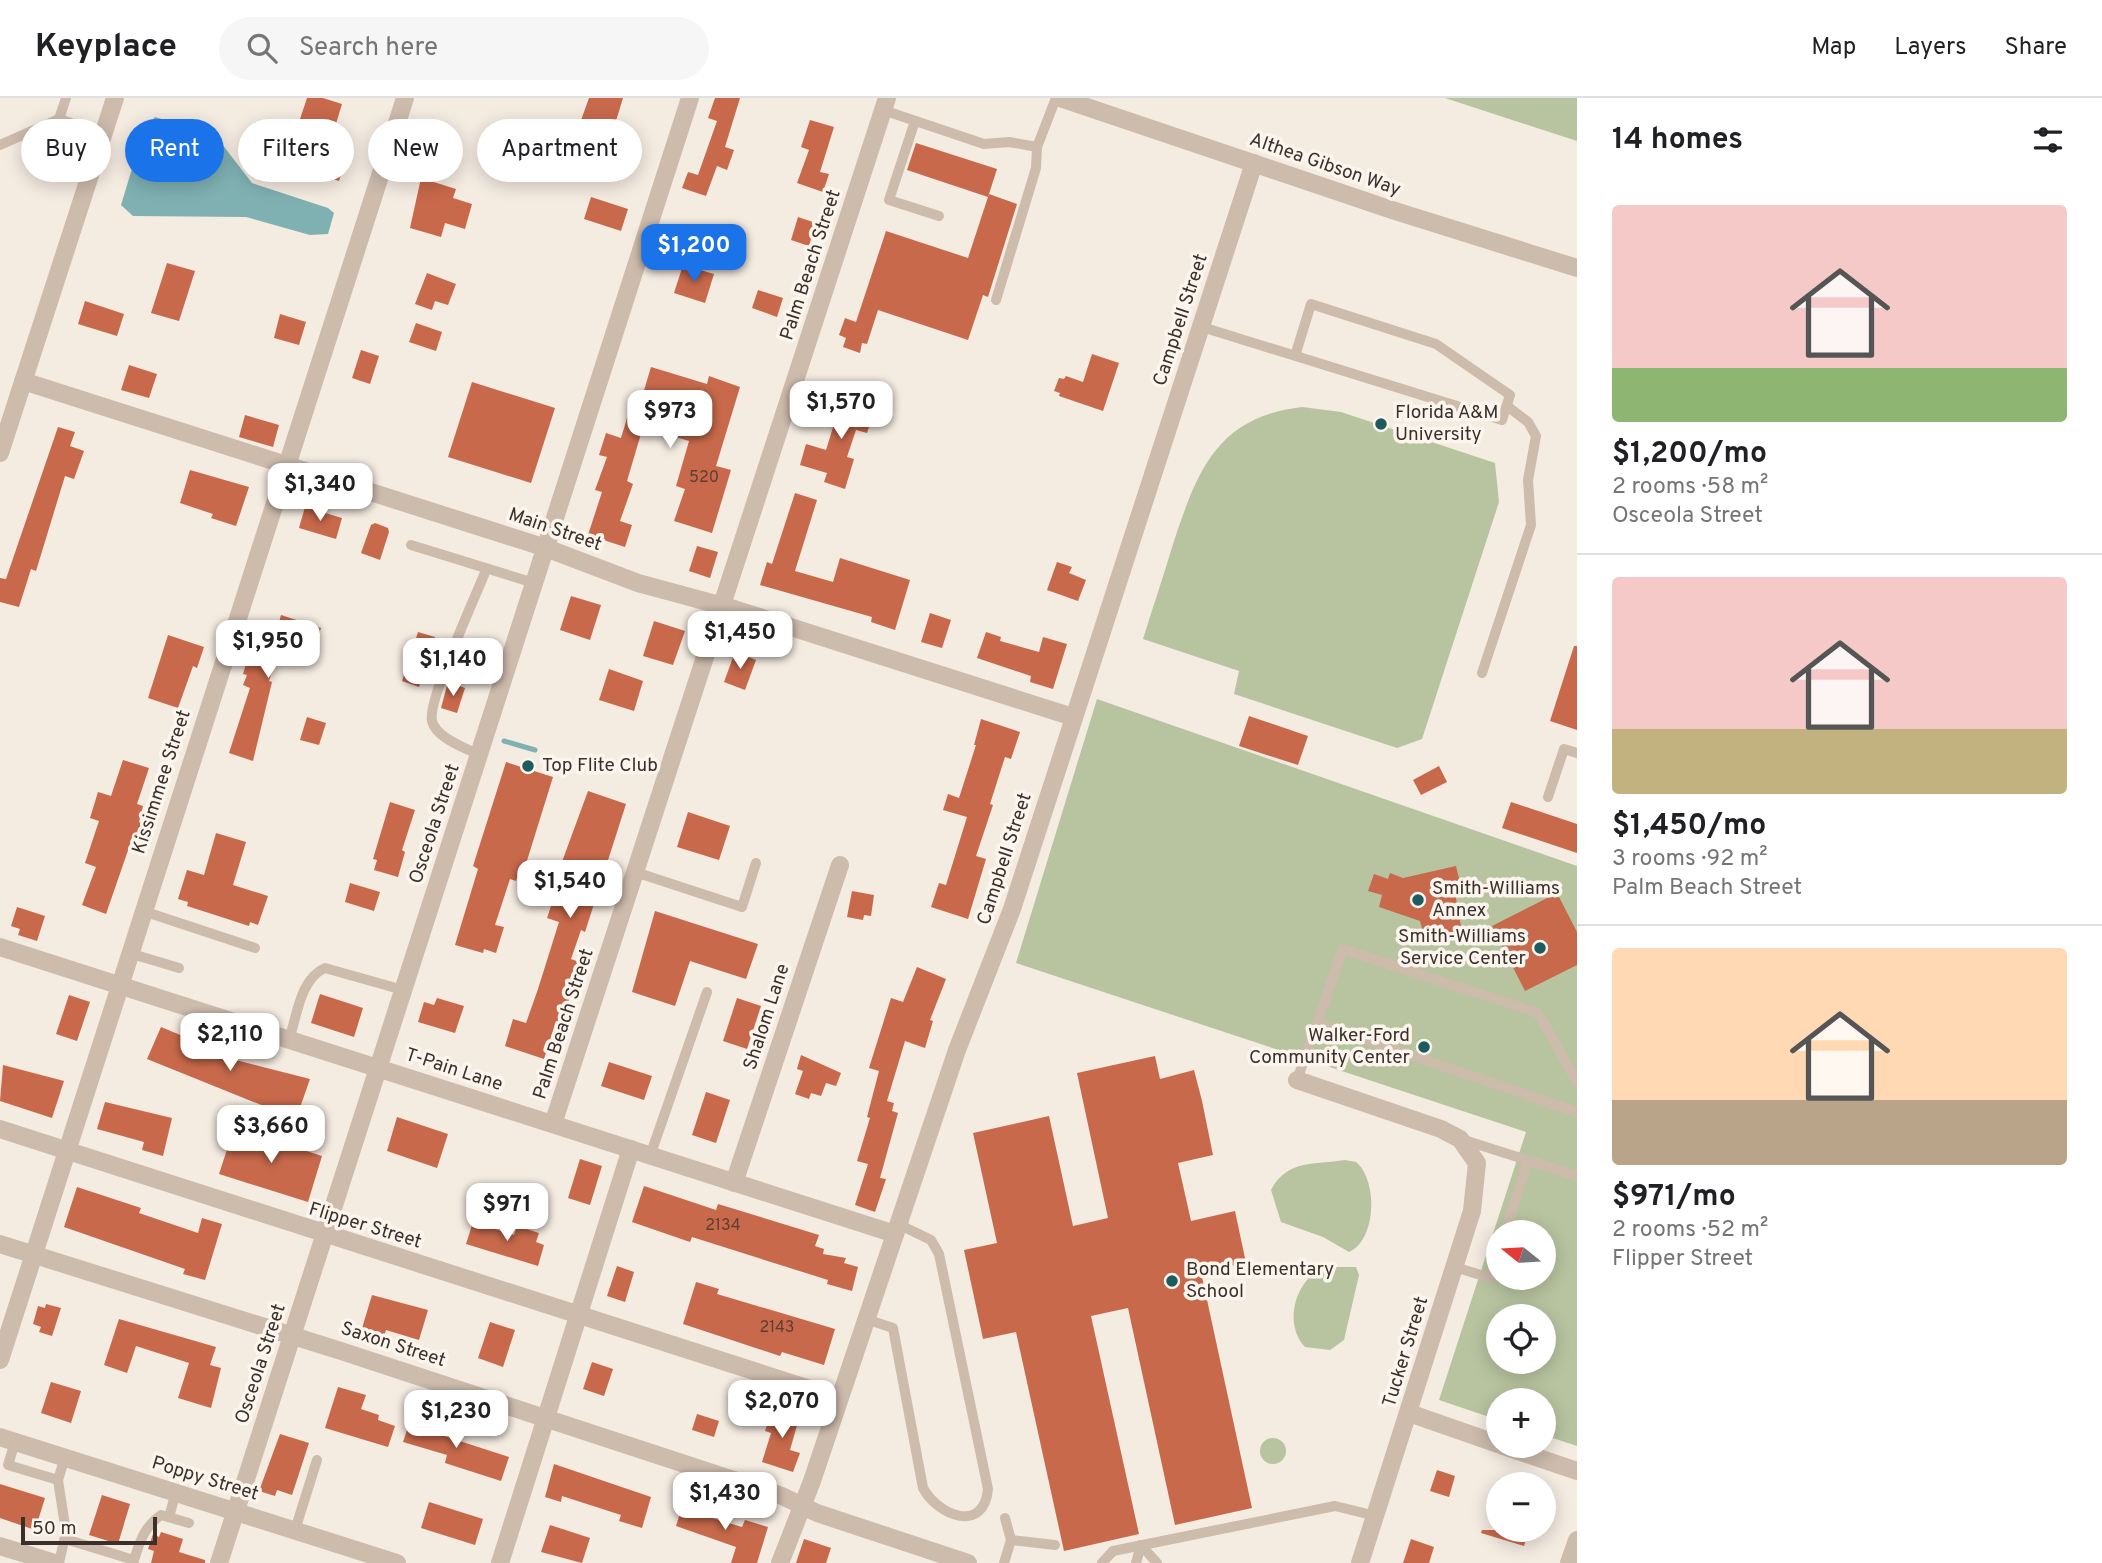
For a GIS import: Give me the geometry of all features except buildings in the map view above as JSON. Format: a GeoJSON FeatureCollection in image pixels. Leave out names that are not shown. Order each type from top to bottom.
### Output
{"type":"FeatureCollection","features":[{"type":"Feature","properties":{"kind":"street"},"geometry":{"type":"LineString","coordinates":[[109,119],[115,98]]}},
{"type":"Feature","properties":{"kind":"street","name":"Kissimmee Street"},"geometry":{"type":"LineString","coordinates":[[0,1360],[285,465],[405,98]]}},
{"type":"Feature","properties":{"kind":"street","name":"Osceola Street"},"geometry":{"type":"LineString","coordinates":[[219,1563],[690,98]]}},
{"type":"Feature","properties":{"kind":"street","name":"Althea Gibson Way"},"geometry":{"type":"LineString","coordinates":[[1058,98],[1577,268]]}},
{"type":"Feature","properties":{"kind":"street","name":"Palm Beach Street"},"geometry":{"type":"LineString","coordinates":[[553,1124],[885,104]]}},
{"type":"Feature","properties":{"kind":"street","name":"Campbell Street"},"geometry":{"type":"LineString","coordinates":[[780,1563],[961,1040],[1012,909],[1254,163]]}},
{"type":"Feature","properties":{"kind":"street"},"geometry":{"type":"LineString","coordinates":[[0,453],[88,182]]}},
{"type":"Feature","properties":{"kind":"street","name":"Main Street"},"geometry":{"type":"LineString","coordinates":[[23,381],[546,548],[638,583],[722,605],[1073,717]]}},
{"type":"Feature","properties":{"kind":"street","name":"Shalom Lane"},"geometry":{"type":"LineString","coordinates":[[734,1182],[840,865]]}},
{"type":"Feature","properties":{"kind":"street","name":"T-Pain Lane"},"geometry":{"type":"LineString","coordinates":[[0,947],[650,1156],[896,1229]]}},
{"type":"Feature","properties":{"kind":"street"},"geometry":{"type":"LineString","coordinates":[[1297,1080],[1419,1120],[1466,1145]]}},
{"type":"Feature","properties":{"kind":"street","name":"Flipper Street"},"geometry":{"type":"LineString","coordinates":[[0,1129],[324,1236],[838,1398]]}},
{"type":"Feature","properties":{"kind":"street","name":"Tucker Street"},"geometry":{"type":"LineString","coordinates":[[1360,1563],[1476,1193],[1478,1163],[1466,1145]]}},
{"type":"Feature","properties":{"kind":"street"},"geometry":{"type":"LineString","coordinates":[[500,1563],[631,1149]]}},
{"type":"Feature","properties":{"kind":"street","name":"Saxon Street"},"geometry":{"type":"LineString","coordinates":[[0,1244],[546,1417],[968,1563]]}},
{"type":"Feature","properties":{"kind":"street"},"geometry":{"type":"LineString","coordinates":[[1409,1413],[1486,1440]]}},
{"type":"Feature","properties":{"kind":"street","name":"Poppy Street"},"geometry":{"type":"LineString","coordinates":[[7,1439],[397,1563]]}},
{"type":"Feature","properties":{"kind":"street"},"geometry":{"type":"LineString","coordinates":[[1539,1458],[1577,1471]]}},
{"type":"Feature","properties":{"kind":"street"},"geometry":{"type":"LineString","coordinates":[[1569,1563],[1577,1540]]}},
{"type":"Feature","properties":{"kind":"street"},"geometry":{"type":"LineString","coordinates":[[0,1546],[57,1563]]}},
{"type":"Feature","properties":{"kind":"lane"},"geometry":{"type":"LineString","coordinates":[[59,119],[66,98]]}},
{"type":"Feature","properties":{"kind":"lane"},"geometry":{"type":"LineString","coordinates":[[996,300],[1036,168],[1037,147],[1058,98]]}},
{"type":"Feature","properties":{"kind":"lane"},"geometry":{"type":"LineString","coordinates":[[885,104],[915,121],[984,144],[1009,142],[1037,147]]}},
{"type":"Feature","properties":{"kind":"lane"},"geometry":{"type":"LineString","coordinates":[[915,121],[890,200],[939,216]]}},
{"type":"Feature","properties":{"kind":"lane"},"geometry":{"type":"LineString","coordinates":[[0,145],[21,136]]}},
{"type":"Feature","properties":{"kind":"lane"},"geometry":{"type":"LineString","coordinates":[[1202,327],[1502,420],[1510,395],[1436,344],[1311,304],[1296,356]]}},
{"type":"Feature","properties":{"kind":"lane"},"geometry":{"type":"LineString","coordinates":[[1482,673],[1531,525],[1528,480],[1536,436],[1528,422],[1507,406]]}},
{"type":"Feature","properties":{"kind":"lane"},"geometry":{"type":"LineString","coordinates":[[411,545],[534,583]]}},
{"type":"Feature","properties":{"kind":"lane"},"geometry":{"type":"LineString","coordinates":[[479,755],[451,740],[436,729],[431,720],[436,693],[486,570]]}},
{"type":"Feature","properties":{"kind":"lane"},"geometry":{"type":"LineString","coordinates":[[1548,797],[1564,749],[1577,753]]}},
{"type":"Feature","properties":{"kind":"lane"},"geometry":{"type":"LineString","coordinates":[[635,872],[742,907],[756,863]]}},
{"type":"Feature","properties":{"kind":"lane"},"geometry":{"type":"LineString","coordinates":[[143,911],[255,948]]}},
{"type":"Feature","properties":{"kind":"lane"},"geometry":{"type":"LineString","coordinates":[[1297,1080],[1343,949],[1538,1013],[1577,1082]]}},
{"type":"Feature","properties":{"kind":"lane"},"geometry":{"type":"LineString","coordinates":[[129,953],[179,968]]}},
{"type":"Feature","properties":{"kind":"lane"},"geometry":{"type":"LineString","coordinates":[[289,1040],[307,984],[316,972],[325,968],[403,990]]}},
{"type":"Feature","properties":{"kind":"lane"},"geometry":{"type":"LineString","coordinates":[[650,1156],[707,992]]}},
{"type":"Feature","properties":{"kind":"lane"},"geometry":{"type":"LineString","coordinates":[[1317,1023],[1577,1112]]}},
{"type":"Feature","properties":{"kind":"lane"},"geometry":{"type":"LineString","coordinates":[[1466,1145],[1577,1176]]}},
{"type":"Feature","properties":{"kind":"lane"},"geometry":{"type":"LineString","coordinates":[[1509,1220],[1528,1161]]}},
{"type":"Feature","properties":{"kind":"lane"},"geometry":{"type":"LineString","coordinates":[[866,1319],[893,1328],[923,1488],[929,1499],[951,1516],[964,1516],[979,1510],[988,1497],[988,1489],[939,1254],[931,1240],[896,1229]]}},
{"type":"Feature","properties":{"kind":"lane"},"geometry":{"type":"LineString","coordinates":[[1455,1267],[1486,1277]]}},
{"type":"Feature","properties":{"kind":"lane"},"geometry":{"type":"LineString","coordinates":[[7,1439],[8,1465],[58,1480]]}},
{"type":"Feature","properties":{"kind":"lane"},"geometry":{"type":"LineString","coordinates":[[57,1563],[65,1539],[58,1480],[65,1457]]}},
{"type":"Feature","properties":{"kind":"lane"},"geometry":{"type":"LineString","coordinates":[[295,1530],[317,1460]]}},
{"type":"Feature","properties":{"kind":"lane"},"geometry":{"type":"LineString","coordinates":[[169,1517],[176,1492]]}},
{"type":"Feature","properties":{"kind":"lane"},"geometry":{"type":"LineString","coordinates":[[1102,1563],[1113,1551],[1335,1506],[1376,1516]]}},
{"type":"Feature","properties":{"kind":"lane"},"geometry":{"type":"LineString","coordinates":[[65,1539],[134,1561],[148,1524],[161,1515],[189,1523]]}},
{"type":"Feature","properties":{"kind":"lane"},"geometry":{"type":"LineString","coordinates":[[1004,1563],[1011,1540],[1005,1518]]}},
{"type":"Feature","properties":{"kind":"lane"},"geometry":{"type":"LineString","coordinates":[[1011,1540],[1055,1545]]}},
{"type":"Feature","properties":{"kind":"lane"},"geometry":{"type":"LineString","coordinates":[[1136,1563],[1141,1545]]}},
{"type":"Feature","properties":{"kind":"lane"},"geometry":{"type":"LineString","coordinates":[[1141,1545],[1157,1563]]}},
{"type":"Feature","properties":{"kind":"green space"},"geometry":{"type":"Polygon","coordinates":[[[1445,98],[1577,98],[1577,141],[1445,98]]]}},
{"type":"Feature","properties":{"kind":"green space"},"geometry":{"type":"Polygon","coordinates":[[[1302,407],[1341,412],[1495,463],[1499,502],[1422,739],[1397,748],[1234,694],[1239,671],[1143,639],[1192,491],[1216,451],[1231,435],[1250,422],[1273,413],[1302,407]]]}},
{"type":"Feature","properties":{"kind":"green space","name":"Walker-Ford Community Center"},"geometry":{"type":"Polygon","coordinates":[[[1097,699],[1577,866],[1577,1446],[1556,1439],[1556,1388],[1486,1388],[1486,1416],[1439,1400],[1486,1255],[1486,1290],[1556,1290],[1556,1220],[1497,1220],[1526,1132],[1016,963],[1097,699]]]}},
{"type":"Feature","properties":{"kind":"green space"},"geometry":{"type":"Polygon","coordinates":[[[1345,1160],[1356,1162],[1363,1171],[1371,1195],[1369,1223],[1365,1235],[1349,1252],[1323,1237],[1281,1222],[1271,1190],[1285,1173],[1294,1168],[1345,1160]]]}},
{"type":"Feature","properties":{"kind":"green space"},"geometry":{"type":"Polygon","coordinates":[[[1327,1267],[1356,1267],[1359,1275],[1344,1340],[1330,1350],[1305,1347],[1294,1326],[1296,1301],[1300,1290],[1316,1272],[1327,1267]]]}},
{"type":"Feature","properties":{"kind":"green space"},"geometry":{"type":"Polygon","coordinates":[[[1273,1438],[1282,1442],[1286,1451],[1282,1460],[1273,1464],[1264,1460],[1260,1451],[1264,1442],[1273,1438]]]}},
{"type":"Feature","properties":{"kind":"water"},"geometry":{"type":"Polygon","coordinates":[[[224,147],[238,165],[238,182],[251,182],[328,208],[334,213],[328,234],[310,235],[246,217],[133,216],[121,205],[128,182],[224,182],[224,147]]]}},
{"type":"Feature","properties":{"kind":"waterway"},"geometry":{"type":"LineString","coordinates":[[504,741],[535,750]]}},
{"type":"Feature","properties":{"kind":"place","name":"Florida A&M University"},"geometry":{"type":"Point","coordinates":[1381,424]}},
{"type":"Feature","properties":{"kind":"place","name":"Top Flite Club"},"geometry":{"type":"Point","coordinates":[528,766]}},
{"type":"Feature","properties":{"kind":"place","name":"Smith-Williams Annex"},"geometry":{"type":"Point","coordinates":[1418,900]}},
{"type":"Feature","properties":{"kind":"place","name":"Smith-Williams Service Center"},"geometry":{"type":"Point","coordinates":[1540,948]}},
{"type":"Feature","properties":{"kind":"place","name":"Walker-Ford Community Center"},"geometry":{"type":"Point","coordinates":[1424,1047]}},
{"type":"Feature","properties":{"kind":"place","name":"Bond Elementary School"},"geometry":{"type":"Point","coordinates":[1172,1281]}}]}
